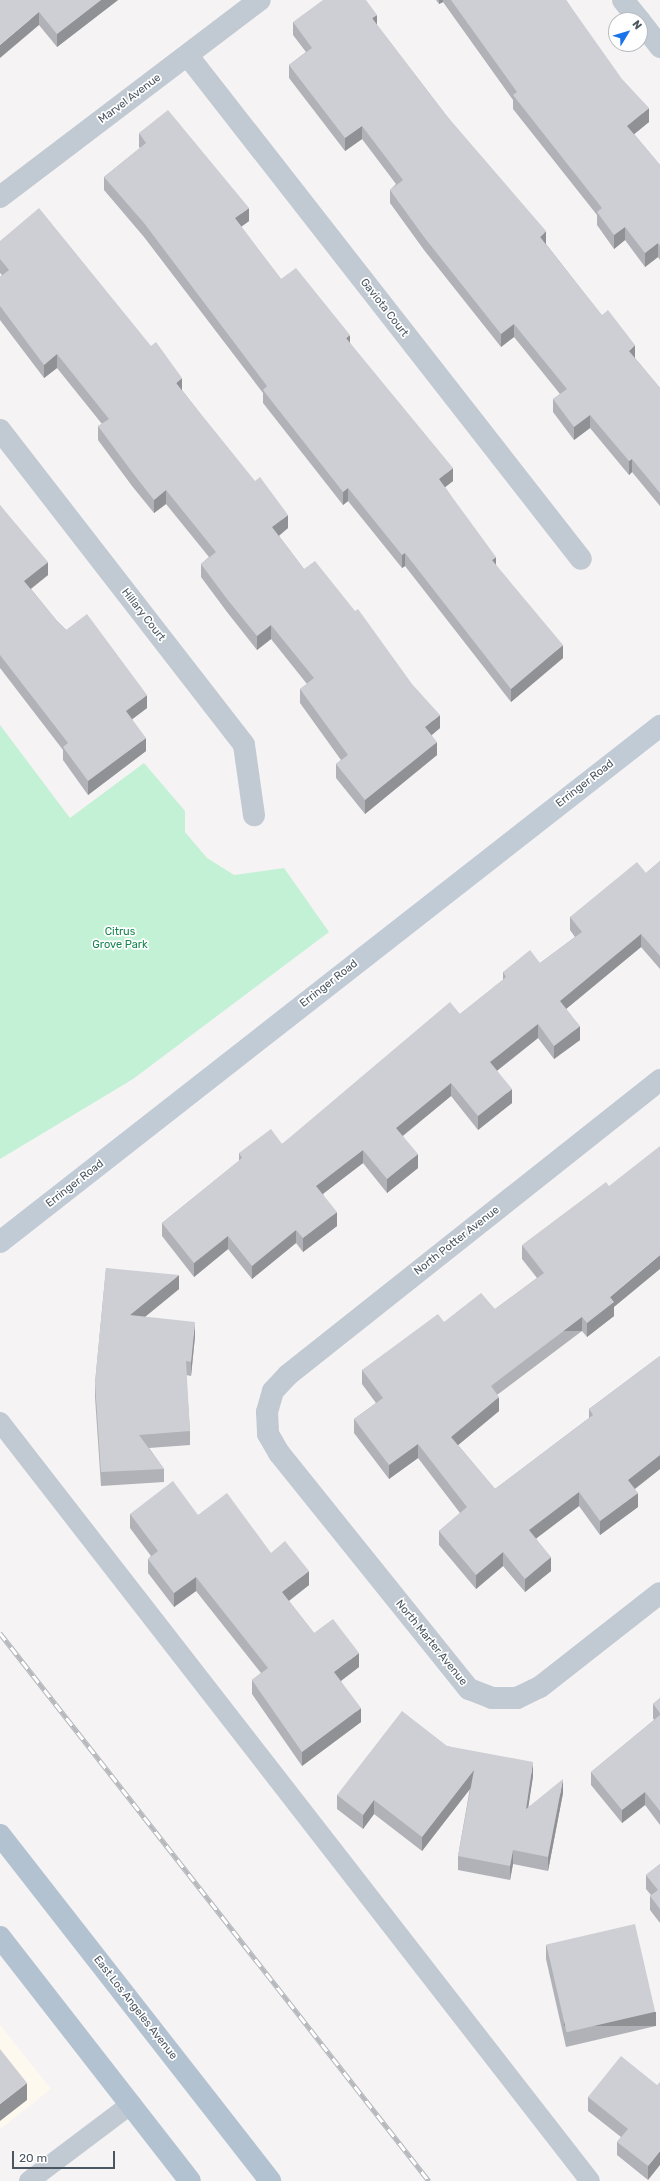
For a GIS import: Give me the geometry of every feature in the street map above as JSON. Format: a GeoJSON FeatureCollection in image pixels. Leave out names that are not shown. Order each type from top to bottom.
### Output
{"type":"FeatureCollection","features":[{"type":"Feature","properties":{"kind":"main road","name":"Erringer Road"},"geometry":{"type":"LineString","coordinates":[[0,1242],[660,726]]}},
{"type":"Feature","properties":{"kind":"main road","name":"East Los Angeles Avenue"},"geometry":{"type":"LineString","coordinates":[[0,1835],[270,2181]]}},
{"type":"Feature","properties":{"kind":"main road"},"geometry":{"type":"LineString","coordinates":[[0,1937],[190,2181]]}},
{"type":"Feature","properties":{"kind":"street","name":"Marvel Avenue"},"geometry":{"type":"LineString","coordinates":[[0,197],[260,0]]}},
{"type":"Feature","properties":{"kind":"street"},"geometry":{"type":"LineString","coordinates":[[623,0],[633,12]]}},
{"type":"Feature","properties":{"kind":"street"},"geometry":{"type":"LineString","coordinates":[[648,31],[660,47]]}},
{"type":"Feature","properties":{"kind":"street","name":"Gaviota Court"},"geometry":{"type":"LineString","coordinates":[[188,56],[581,559]]}},
{"type":"Feature","properties":{"kind":"street","name":"Hillary Court"},"geometry":{"type":"LineString","coordinates":[[0,430],[244,745],[254,815]]}},
{"type":"Feature","properties":{"kind":"street","name":"North Potter Avenue"},"geometry":{"type":"LineString","coordinates":[[267,1412],[274,1391],[288,1375],[660,1080]]}},
{"type":"Feature","properties":{"kind":"street","name":"North Marter Avenue"},"geometry":{"type":"LineString","coordinates":[[267,1412],[268,1434],[279,1453],[469,1689],[492,1698],[517,1698],[540,1687],[660,1593]]}},
{"type":"Feature","properties":{"kind":"lane"},"geometry":{"type":"LineString","coordinates":[[0,1422],[590,2181]]}},
{"type":"Feature","properties":{"kind":"lane"},"geometry":{"type":"LineString","coordinates":[[29,2181],[131,2104]]}},
{"type":"Feature","properties":{"kind":"shaded area"},"geometry":{"type":"Polygon","coordinates":[[[0,2025],[51,2089],[0,2129],[0,2025]]]}},
{"type":"Feature","properties":{"kind":"green space","name":"Citrus Grove Park"},"geometry":{"type":"Polygon","coordinates":[[[0,725],[70,818],[144,763],[185,811],[185,832],[207,858],[234,875],[284,868],[329,932],[133,1079],[0,1159],[0,725]]]}},
{"type":"Feature","properties":{"kind":"building"},"geometry":{"type":"Polygon","coordinates":[[[0,0],[101,0],[57,34],[39,12],[0,45],[0,0]]]}},
{"type":"Feature","properties":{"kind":"building"},"geometry":{"type":"Polygon","coordinates":[[[323,0],[366,0],[377,15],[372,18],[446,115],[546,231],[540,237],[602,315],[608,310],[635,345],[629,351],[660,388],[660,493],[632,459],[629,461],[590,415],[574,427],[553,399],[567,389],[514,324],[501,334],[424,237],[390,190],[403,180],[362,126],[345,138],[289,65],[312,48],[293,22],[323,0]]]}},
{"type":"Feature","properties":{"kind":"building"},"geometry":{"type":"Polygon","coordinates":[[[451,0],[566,0],[622,79],[649,108],[627,126],[660,165],[660,246],[658,243],[645,253],[625,227],[614,235],[597,212],[602,208],[513,95],[517,92],[451,0]]]}},
{"type":"Feature","properties":{"kind":"building"},"geometry":{"type":"Polygon","coordinates":[[[168,110],[249,208],[235,218],[281,279],[296,268],[350,335],[346,338],[453,468],[439,479],[496,557],[492,560],[563,645],[511,689],[405,553],[402,555],[348,488],[343,492],[263,390],[267,386],[144,223],[104,177],[146,143],[139,133],[168,110]]]}},
{"type":"Feature","properties":{"kind":"building"},"geometry":{"type":"Polygon","coordinates":[[[39,208],[151,346],[156,342],[182,378],[176,383],[255,481],[260,477],[288,515],[272,527],[304,569],[315,561],[355,611],[358,609],[412,684],[440,715],[425,727],[437,742],[365,800],[336,764],[348,755],[300,689],[314,678],[271,625],[257,636],[201,564],[216,552],[166,490],[154,500],[98,426],[109,419],[57,354],[44,365],[0,306],[0,277],[9,270],[0,259],[0,241],[39,208]]]}},
{"type":"Feature","properties":{"kind":"building"},"geometry":{"type":"Polygon","coordinates":[[[0,505],[48,562],[24,581],[66,630],[87,614],[147,695],[126,711],[146,738],[88,781],[63,747],[68,743],[0,655],[0,505]]]}},
{"type":"Feature","properties":{"kind":"building"},"geometry":{"type":"Polygon","coordinates":[[[660,861],[660,956],[641,934],[560,1001],[580,1026],[554,1046],[538,1024],[490,1062],[512,1089],[478,1116],[451,1083],[396,1128],[418,1154],[387,1179],[363,1150],[316,1186],[337,1212],[303,1238],[296,1230],[252,1266],[228,1236],[194,1263],[162,1223],[242,1158],[239,1153],[271,1129],[282,1144],[450,1002],[460,1014],[506,977],[503,972],[530,950],[540,963],[582,932],[570,917],[637,862],[646,873],[660,861]]]}},
{"type":"Feature","properties":{"kind":"building"},"geometry":{"type":"Polygon","coordinates":[[[660,1146],[660,1255],[610,1297],[614,1302],[587,1323],[582,1317],[491,1386],[499,1397],[451,1437],[495,1489],[593,1415],[589,1409],[660,1356],[660,1455],[628,1480],[638,1493],[600,1521],[579,1492],[529,1530],[551,1557],[525,1579],[503,1552],[476,1575],[439,1531],[467,1507],[418,1444],[389,1465],[354,1419],[383,1398],[362,1370],[438,1314],[444,1322],[481,1293],[495,1309],[544,1273],[522,1245],[606,1182],[609,1186],[660,1146]]]}},
{"type":"Feature","properties":{"kind":"building"},"geometry":{"type":"Polygon","coordinates":[[[106,1268],[179,1275],[130,1315],[195,1322],[191,1362],[186,1361],[190,1431],[139,1435],[164,1469],[101,1472],[95,1383],[106,1268]]]}},
{"type":"Feature","properties":{"kind":"building"},"geometry":{"type":"Polygon","coordinates":[[[173,1481],[198,1515],[227,1493],[271,1553],[285,1541],[309,1571],[282,1592],[314,1633],[333,1619],[359,1653],[334,1672],[361,1708],[302,1752],[252,1680],[268,1668],[196,1577],[174,1593],[148,1559],[158,1551],[130,1514],[173,1481]]]}},
{"type":"Feature","properties":{"kind":"building"},"geometry":{"type":"Polygon","coordinates":[[[660,1698],[660,1713],[653,1704],[660,1698]]]}},
{"type":"Feature","properties":{"kind":"building"},"geometry":{"type":"Polygon","coordinates":[[[402,1711],[447,1746],[533,1762],[526,1809],[563,1779],[548,1857],[513,1850],[510,1866],[458,1856],[474,1770],[422,1837],[374,1800],[363,1815],[337,1795],[402,1711]]]}},
{"type":"Feature","properties":{"kind":"building"},"geometry":{"type":"Polygon","coordinates":[[[660,1715],[660,1811],[645,1792],[622,1810],[591,1772],[660,1715]]]}},
{"type":"Feature","properties":{"kind":"building"},"geometry":{"type":"Polygon","coordinates":[[[660,1864],[660,1909],[650,1896],[658,1890],[646,1875],[660,1864]]]}},
{"type":"Feature","properties":{"kind":"building"},"geometry":{"type":"Polygon","coordinates":[[[635,1924],[655,2012],[567,2032],[546,1944],[635,1924]]]}},
{"type":"Feature","properties":{"kind":"building"},"geometry":{"type":"Polygon","coordinates":[[[0,2049],[27,2083],[0,2104],[0,2049]]]}},
{"type":"Feature","properties":{"kind":"building"},"geometry":{"type":"Polygon","coordinates":[[[621,2056],[657,2085],[660,2082],[660,2151],[648,2166],[617,2142],[628,2129],[588,2097],[621,2056]]]}},
{"type":"Feature","properties":{"kind":"railway"},"geometry":{"type":"LineString","coordinates":[[0,1633],[429,2181]]}}]}
